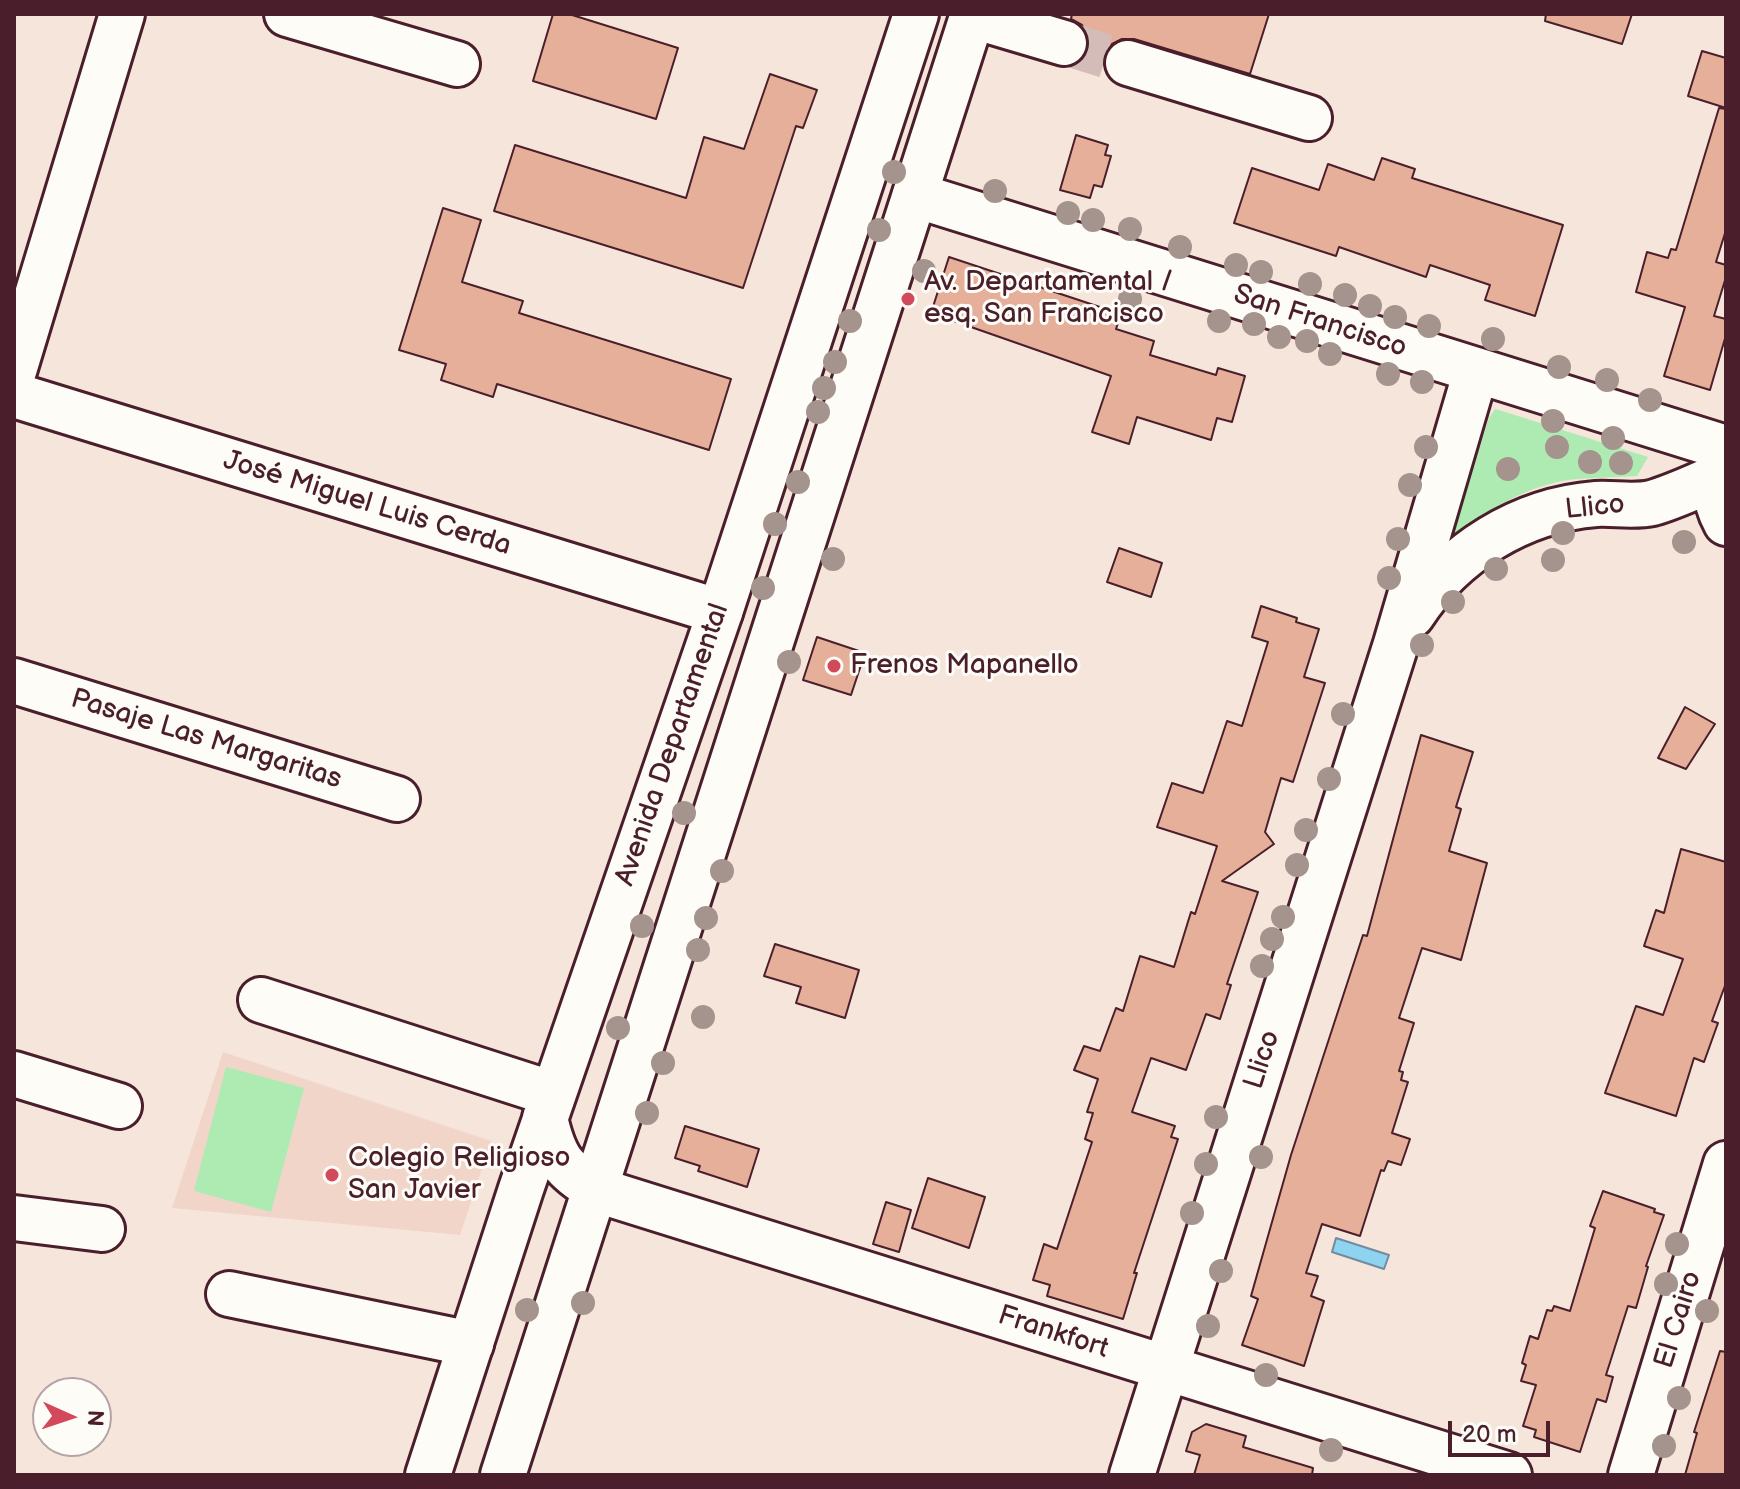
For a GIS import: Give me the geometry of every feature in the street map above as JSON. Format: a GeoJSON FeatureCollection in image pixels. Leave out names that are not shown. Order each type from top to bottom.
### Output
{"type":"FeatureCollection","features":[{"type":"Feature","properties":{"kind":"street"},"geometry":{"type":"LineString","coordinates":[[14,371],[122,14]]}},
{"type":"Feature","properties":{"kind":"street"},"geometry":{"type":"LineString","coordinates":[[287,14],[457,64]]}},
{"type":"Feature","properties":{"kind":"street","name":"Avenida Departamental"},"geometry":{"type":"LineString","coordinates":[[428,1475],[549,1106],[720,612],[916,14]]}},
{"type":"Feature","properties":{"kind":"street"},"geometry":{"type":"LineString","coordinates":[[503,1475],[973,15],[1064,43]]}},
{"type":"Feature","properties":{"kind":"street"},"geometry":{"type":"LineString","coordinates":[[1128,63],[1309,118]]}},
{"type":"Feature","properties":{"kind":"street","name":"San Francisco"},"geometry":{"type":"LineString","coordinates":[[915,195],[1476,371],[1723,455]]}},
{"type":"Feature","properties":{"kind":"street","name":"Llico"},"geometry":{"type":"LineString","coordinates":[[1132,1475],[1396,644],[1476,371]]}},
{"type":"Feature","properties":{"kind":"street","name":"José Miguel Luis Cerda"},"geometry":{"type":"LineString","coordinates":[[14,395],[720,612]]}},
{"type":"Feature","properties":{"kind":"street"},"geometry":{"type":"LineString","coordinates":[[1723,455],[1718,508],[1726,523]]}},
{"type":"Feature","properties":{"kind":"street","name":"Llico"},"geometry":{"type":"LineString","coordinates":[[1396,644],[1422,600],[1439,581],[1457,563],[1499,533],[1546,514],[1572,508],[1597,504],[1648,504],[1723,455]]}},
{"type":"Feature","properties":{"kind":"street","name":"Pasaje Las Margaritas"},"geometry":{"type":"LineString","coordinates":[[14,681],[397,799]]}},
{"type":"Feature","properties":{"kind":"street"},"geometry":{"type":"LineString","coordinates":[[261,1000],[549,1106]]}},
{"type":"Feature","properties":{"kind":"street"},"geometry":{"type":"LineString","coordinates":[[14,1074],[119,1106]]}},
{"type":"Feature","properties":{"kind":"street","name":"Frankfort"},"geometry":{"type":"LineString","coordinates":[[549,1106],[551,1146],[558,1159],[577,1178],[597,1190],[1509,1475]]}},
{"type":"Feature","properties":{"kind":"street","name":"El Cairo"},"geometry":{"type":"LineString","coordinates":[[1631,1475],[1726,1164]]}},
{"type":"Feature","properties":{"kind":"street"},"geometry":{"type":"LineString","coordinates":[[14,1218],[102,1229]]}},
{"type":"Feature","properties":{"kind":"street"},"geometry":{"type":"LineString","coordinates":[[229,1294],[471,1344]]}},
{"type":"Feature","properties":{"kind":"shaded area","name":"Colegio Religioso San Javier"},"geometry":{"type":"Polygon","coordinates":[[[223,1052],[491,1141],[460,1235],[172,1208],[223,1052]]]}},
{"type":"Feature","properties":{"kind":"green space"},"geometry":{"type":"Polygon","coordinates":[[[1495,409],[1648,457],[1637,476],[1568,480],[1536,488],[1491,510],[1450,538],[1489,418],[1495,409]]]}},
{"type":"Feature","properties":{"kind":"green space"},"geometry":{"type":"Polygon","coordinates":[[[226,1067],[304,1088],[271,1212],[194,1191],[226,1067]]]}},
{"type":"Feature","properties":{"kind":"water"},"geometry":{"type":"Polygon","coordinates":[[[1336,1238],[1389,1255],[1384,1269],[1332,1252],[1336,1238]]]}},
{"type":"Feature","properties":{"kind":"building"},"geometry":{"type":"Polygon","coordinates":[[[553,14],[569,14],[678,48],[656,119],[533,81],[553,14]]]}},
{"type":"Feature","properties":{"kind":"building"},"geometry":{"type":"Polygon","coordinates":[[[1072,14],[1269,14],[1250,74],[1134,39],[1122,39],[1112,44],[1104,60],[1085,54],[1088,36],[1082,25],[1071,19],[1072,14]]]}},
{"type":"Feature","properties":{"kind":"building"},"geometry":{"type":"Polygon","coordinates":[[[1546,14],[1632,14],[1622,44],[1545,21],[1546,14]]]}},
{"type":"Feature","properties":{"kind":"building"},"geometry":{"type":"Polygon","coordinates":[[[1702,51],[1726,58],[1726,108],[1688,96],[1702,51]]]}},
{"type":"Feature","properties":{"kind":"building"},"geometry":{"type":"Polygon","coordinates":[[[770,74],[817,90],[803,128],[796,126],[743,288],[494,211],[515,145],[686,198],[704,137],[744,149],[770,74]]]}},
{"type":"Feature","properties":{"kind":"building"},"geometry":{"type":"Polygon","coordinates":[[[1719,108],[1726,109],[1726,230],[1716,262],[1726,265],[1726,277],[1714,316],[1726,319],[1726,335],[1710,390],[1664,376],[1685,307],[1636,292],[1647,252],[1668,258],[1671,249],[1676,250],[1719,108]]]}},
{"type":"Feature","properties":{"kind":"building"},"geometry":{"type":"Polygon","coordinates":[[[1076,135],[1108,145],[1105,155],[1111,156],[1102,187],[1094,185],[1090,198],[1060,190],[1076,135]]]}},
{"type":"Feature","properties":{"kind":"building"},"geometry":{"type":"Polygon","coordinates":[[[1382,158],[1415,169],[1412,178],[1563,225],[1535,316],[1485,300],[1490,285],[1430,265],[1426,277],[1339,247],[1336,256],[1234,223],[1252,168],[1319,190],[1328,164],[1374,180],[1382,158]]]}},
{"type":"Feature","properties":{"kind":"building"},"geometry":{"type":"Polygon","coordinates":[[[443,208],[481,220],[462,282],[523,301],[519,313],[731,379],[709,450],[497,384],[493,397],[441,380],[446,364],[399,350],[443,208]]]}},
{"type":"Feature","properties":{"kind":"building"},"geometry":{"type":"Polygon","coordinates":[[[949,257],[1121,314],[1116,329],[1154,341],[1150,355],[1216,375],[1218,368],[1245,376],[1232,422],[1217,418],[1211,440],[1137,417],[1129,444],[1092,432],[1111,376],[931,313],[949,257]]]}},
{"type":"Feature","properties":{"kind":"building"},"geometry":{"type":"Polygon","coordinates":[[[1119,548],[1162,563],[1151,597],[1107,582],[1119,548]]]}},
{"type":"Feature","properties":{"kind":"building"},"geometry":{"type":"Polygon","coordinates":[[[1261,606],[1319,629],[1304,677],[1325,683],[1293,782],[1281,778],[1265,832],[1274,844],[1222,881],[1258,892],[1227,984],[1231,985],[1220,1019],[1206,1014],[1186,1070],[1151,1058],[1132,1112],[1175,1126],[1171,1137],[1178,1139],[1134,1273],[1137,1273],[1123,1319],[1047,1296],[1050,1285],[1033,1280],[1044,1244],[1057,1249],[1092,1142],[1085,1139],[1093,1113],[1087,1112],[1098,1079],[1074,1070],[1084,1046],[1100,1051],[1116,1008],[1123,1011],[1140,956],[1174,967],[1191,912],[1195,914],[1217,846],[1157,827],[1172,783],[1203,793],[1227,721],[1242,726],[1268,642],[1252,637],[1261,606]]]}},
{"type":"Feature","properties":{"kind":"building","name":"Frenos Mapanello"},"geometry":{"type":"Polygon","coordinates":[[[817,637],[865,653],[851,695],[803,680],[817,637]]]}},
{"type":"Feature","properties":{"kind":"building"},"geometry":{"type":"Polygon","coordinates":[[[1685,707],[1715,724],[1686,769],[1658,758],[1685,707]]]}},
{"type":"Feature","properties":{"kind":"building"},"geometry":{"type":"Polygon","coordinates":[[[1421,735],[1473,752],[1456,807],[1461,809],[1449,851],[1487,863],[1461,960],[1422,948],[1399,1018],[1414,1023],[1399,1071],[1403,1072],[1401,1080],[1408,1082],[1392,1133],[1410,1139],[1401,1165],[1388,1161],[1384,1171],[1381,1170],[1360,1236],[1322,1224],[1306,1273],[1318,1276],[1311,1296],[1324,1301],[1304,1366],[1242,1345],[1258,1299],[1251,1296],[1291,1155],[1363,935],[1367,936],[1421,735]]]}},
{"type":"Feature","properties":{"kind":"building"},"geometry":{"type":"Polygon","coordinates":[[[1681,849],[1726,862],[1726,983],[1712,1021],[1718,1023],[1704,1062],[1694,1058],[1676,1116],[1605,1093],[1636,1006],[1663,1015],[1683,959],[1644,946],[1656,910],[1664,913],[1681,849]]]}},
{"type":"Feature","properties":{"kind":"building"},"geometry":{"type":"Polygon","coordinates":[[[775,944],[859,970],[845,1018],[796,1003],[801,987],[764,976],[775,944]]]}},
{"type":"Feature","properties":{"kind":"building"},"geometry":{"type":"Polygon","coordinates":[[[685,1126],[759,1149],[747,1187],[698,1171],[700,1166],[675,1158],[685,1126]]]}},
{"type":"Feature","properties":{"kind":"building"},"geometry":{"type":"Polygon","coordinates":[[[928,1178],[985,1197],[969,1248],[912,1228],[928,1178]]]}},
{"type":"Feature","properties":{"kind":"building"},"geometry":{"type":"Polygon","coordinates":[[[1603,1191],[1664,1215],[1646,1266],[1636,1308],[1628,1306],[1606,1375],[1613,1377],[1606,1402],[1597,1399],[1580,1452],[1534,1437],[1536,1430],[1523,1426],[1536,1385],[1521,1381],[1526,1365],[1522,1363],[1530,1336],[1538,1339],[1547,1310],[1552,1311],[1554,1306],[1570,1311],[1595,1228],[1590,1226],[1603,1191]]]}},
{"type":"Feature","properties":{"kind":"building"},"geometry":{"type":"Polygon","coordinates":[[[886,1202],[911,1210],[899,1252],[873,1244],[886,1202]]]}},
{"type":"Feature","properties":{"kind":"building"},"geometry":{"type":"Polygon","coordinates":[[[1720,1351],[1726,1352],[1726,1475],[1685,1475],[1697,1433],[1694,1432],[1720,1351]]]}},
{"type":"Feature","properties":{"kind":"building"},"geometry":{"type":"Polygon","coordinates":[[[1206,1424],[1246,1436],[1243,1447],[1313,1468],[1312,1475],[1194,1475],[1200,1455],[1186,1451],[1192,1432],[1206,1424]]]}},
{"type":"Feature","properties":{"kind":"tunnel"},"geometry":{"type":"LineString","coordinates":[[1064,43],[1128,63]]}},
{"type":"Feature","properties":{"kind":"place","name":"Av. Departamental / esq. San Francisco"},"geometry":{"type":"Point","coordinates":[908,299]}},
{"type":"Feature","properties":{"kind":"place","name":"Frenos Mapanello"},"geometry":{"type":"Point","coordinates":[834,666]}},
{"type":"Feature","properties":{"kind":"place","name":"Colegio Religioso San Javier"},"geometry":{"type":"Point","coordinates":[332,1175]}}]}
